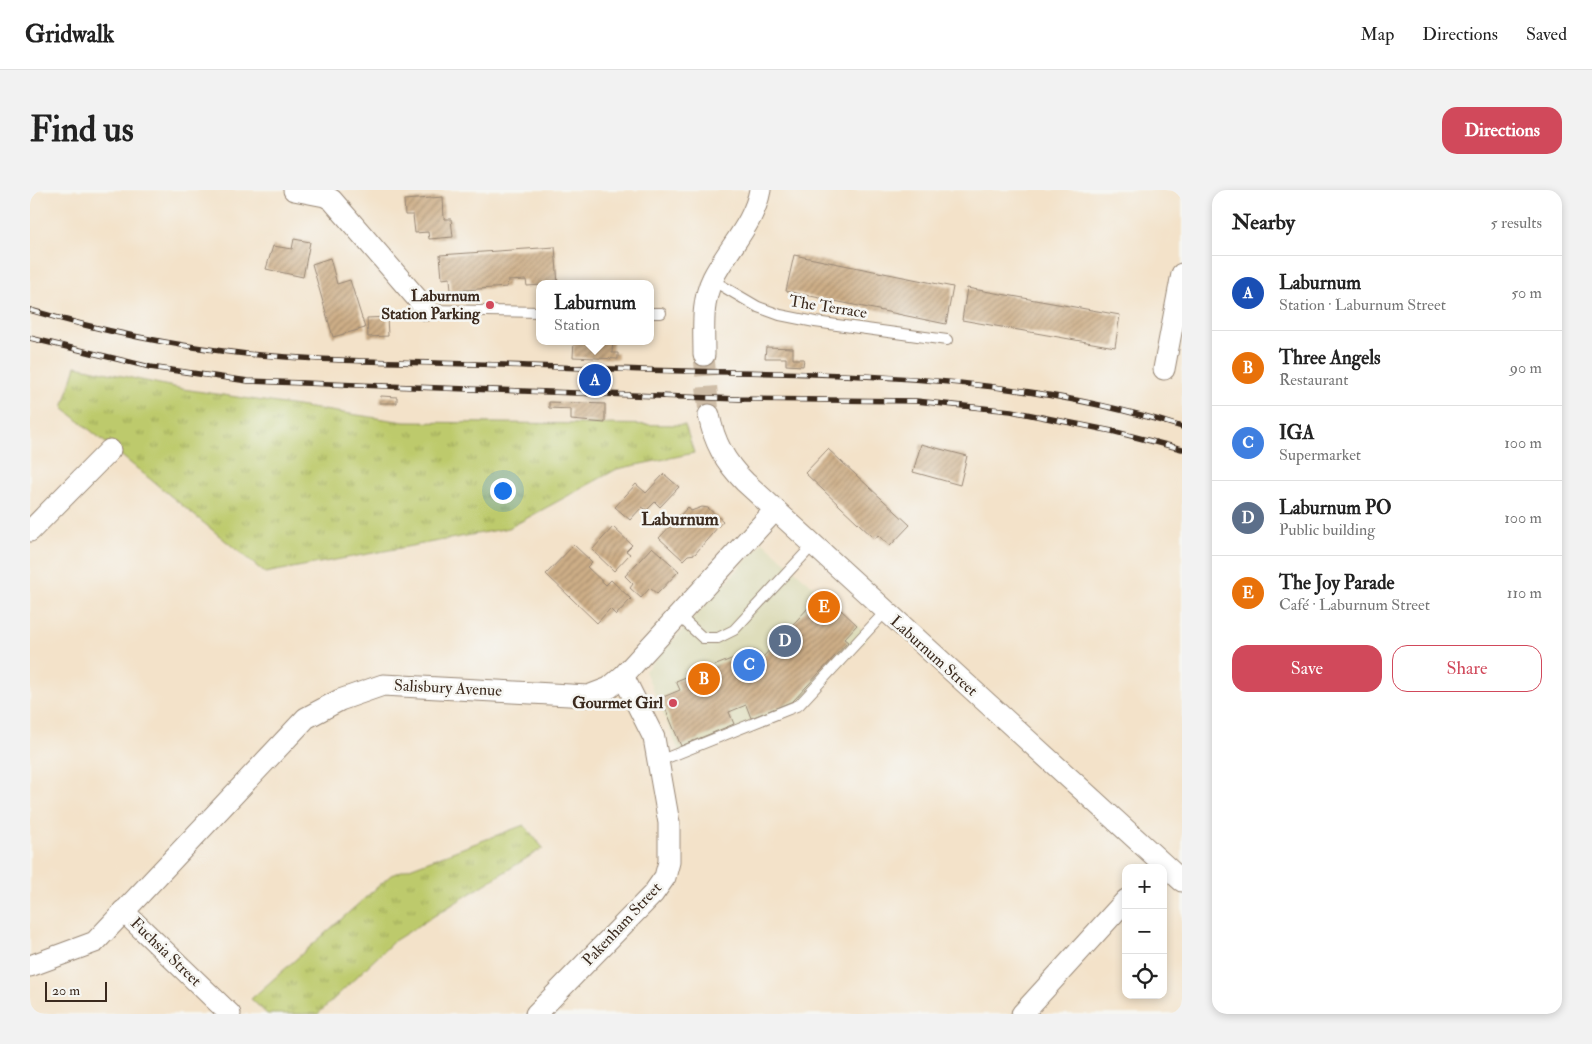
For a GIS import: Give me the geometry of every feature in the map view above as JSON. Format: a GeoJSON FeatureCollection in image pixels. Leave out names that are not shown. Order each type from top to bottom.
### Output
{"type":"FeatureCollection","features":[{"type":"Feature","properties":{"kind":"street"},"geometry":{"type":"LineString","coordinates":[[704,355],[705,304],[712,280],[749,221],[760,190]]}},
{"type":"Feature","properties":{"kind":"street"},"geometry":{"type":"LineString","coordinates":[[305,191],[332,200],[427,310]]}},
{"type":"Feature","properties":{"kind":"street"},"geometry":{"type":"LineString","coordinates":[[1164,369],[1182,274]]}},
{"type":"Feature","properties":{"kind":"street","name":"Laburnum Street"},"geometry":{"type":"LineString","coordinates":[[710,414],[716,442],[727,462],[745,482],[886,611],[1156,864]]}},
{"type":"Feature","properties":{"kind":"street"},"geometry":{"type":"LineString","coordinates":[[30,531],[110,450]]}},
{"type":"Feature","properties":{"kind":"street","name":"Salisbury Avenue"},"geometry":{"type":"LineString","coordinates":[[30,966],[95,942],[306,718],[340,700],[382,685],[588,696],[609,688],[623,676],[679,616],[775,510]]}},
{"type":"Feature","properties":{"kind":"street","name":"Pakenham Street"},"geometry":{"type":"LineString","coordinates":[[536,1014],[653,894],[665,878],[669,862],[670,844],[659,761],[654,738],[623,676]]}},
{"type":"Feature","properties":{"kind":"street","name":"Laburnum Street"},"geometry":{"type":"LineString","coordinates":[[1167,872],[1182,882]]}},
{"type":"Feature","properties":{"kind":"street"},"geometry":{"type":"LineString","coordinates":[[1022,1014],[1122,904]]}},
{"type":"Feature","properties":{"kind":"street","name":"Fuchsia Street"},"geometry":{"type":"LineString","coordinates":[[123,911],[230,1014]]}},
{"type":"Feature","properties":{"kind":"lane","name":"The Terrace"},"geometry":{"type":"LineString","coordinates":[[712,280],[758,307],[780,315],[815,322],[947,340]]}},
{"type":"Feature","properties":{"kind":"lane"},"geometry":{"type":"LineString","coordinates":[[427,310],[536,312]]}},
{"type":"Feature","properties":{"kind":"lane"},"geometry":{"type":"LineString","coordinates":[[654,313],[661,313]]}},
{"type":"Feature","properties":{"kind":"lane"},"geometry":{"type":"LineString","coordinates":[[679,616],[703,638],[718,638],[734,630],[813,545]]}},
{"type":"Feature","properties":{"kind":"lane"},"geometry":{"type":"LineString","coordinates":[[659,761],[799,705],[886,611]]}},
{"type":"Feature","properties":{"kind":"shaded area"},"geometry":{"type":"Polygon","coordinates":[[[763,542],[869,636],[802,708],[682,758],[645,671],[763,542]]]}},
{"type":"Feature","properties":{"kind":"green space"},"geometry":{"type":"Polygon","coordinates":[[[76,366],[183,389],[404,422],[685,425],[694,453],[617,469],[509,528],[265,573],[63,408],[76,366]]]}},
{"type":"Feature","properties":{"kind":"green space"},"geometry":{"type":"Polygon","coordinates":[[[524,825],[543,848],[394,941],[318,1014],[267,1014],[251,999],[391,875],[524,825]]]}},
{"type":"Feature","properties":{"kind":"building"},"geometry":{"type":"Polygon","coordinates":[[[443,197],[444,219],[451,219],[453,237],[429,239],[428,232],[415,233],[413,215],[405,215],[404,200],[443,197]]]}},
{"type":"Feature","properties":{"kind":"building"},"geometry":{"type":"Polygon","coordinates":[[[294,239],[310,242],[303,277],[266,269],[273,246],[292,249],[294,239]]]}},
{"type":"Feature","properties":{"kind":"building"},"geometry":{"type":"Polygon","coordinates":[[[555,247],[558,280],[536,280],[536,285],[527,286],[526,280],[508,281],[507,287],[451,291],[450,278],[442,279],[440,255],[555,247]]]}},
{"type":"Feature","properties":{"kind":"building"},"geometry":{"type":"Polygon","coordinates":[[[794,255],[953,287],[946,324],[786,291],[794,255]]]}},
{"type":"Feature","properties":{"kind":"building"},"geometry":{"type":"Polygon","coordinates":[[[330,258],[337,284],[350,280],[365,328],[333,337],[312,264],[330,258]]]}},
{"type":"Feature","properties":{"kind":"building"},"geometry":{"type":"Polygon","coordinates":[[[967,288],[1120,315],[1115,347],[962,320],[967,288]]]}},
{"type":"Feature","properties":{"kind":"building"},"geometry":{"type":"Polygon","coordinates":[[[387,317],[388,336],[368,337],[367,318],[387,317]]]}},
{"type":"Feature","properties":{"kind":"building"},"geometry":{"type":"Polygon","coordinates":[[[574,345],[613,345],[612,353],[618,353],[618,359],[573,357],[574,345]]]}},
{"type":"Feature","properties":{"kind":"building"},"geometry":{"type":"Polygon","coordinates":[[[766,347],[793,348],[793,359],[804,359],[803,366],[786,365],[786,358],[765,358],[766,347]]]}},
{"type":"Feature","properties":{"kind":"building"},"geometry":{"type":"Polygon","coordinates":[[[381,396],[397,397],[397,403],[380,403],[381,396]]]}},
{"type":"Feature","properties":{"kind":"building"},"geometry":{"type":"Polygon","coordinates":[[[549,402],[605,404],[605,423],[571,420],[571,409],[549,408],[549,402]]]}},
{"type":"Feature","properties":{"kind":"building"},"geometry":{"type":"Polygon","coordinates":[[[921,444],[967,456],[960,485],[913,472],[921,444]]]}},
{"type":"Feature","properties":{"kind":"building"},"geometry":{"type":"Polygon","coordinates":[[[828,449],[910,525],[890,546],[878,535],[875,539],[805,473],[828,449]]]}},
{"type":"Feature","properties":{"kind":"building"},"geometry":{"type":"Polygon","coordinates":[[[664,474],[679,487],[660,507],[655,502],[647,510],[642,507],[630,520],[615,507],[636,484],[646,493],[664,474]]]}},
{"type":"Feature","properties":{"kind":"building"},"geometry":{"type":"Polygon","coordinates":[[[688,507],[691,511],[702,507],[708,508],[723,521],[695,554],[688,555],[683,560],[659,538],[688,507]]]}},
{"type":"Feature","properties":{"kind":"building"},"geometry":{"type":"Polygon","coordinates":[[[613,527],[632,545],[626,551],[630,554],[614,571],[592,550],[613,527]]]}},
{"type":"Feature","properties":{"kind":"building"},"geometry":{"type":"Polygon","coordinates":[[[574,545],[592,562],[587,567],[606,585],[611,580],[631,599],[616,615],[610,609],[597,623],[546,574],[574,545]]]}},
{"type":"Feature","properties":{"kind":"building"},"geometry":{"type":"Polygon","coordinates":[[[652,547],[679,571],[657,594],[650,588],[641,598],[630,588],[633,584],[625,576],[652,547]]]}},
{"type":"Feature","properties":{"kind":"building"},"geometry":{"type":"Polygon","coordinates":[[[823,593],[857,625],[844,639],[848,642],[793,701],[751,718],[746,705],[729,712],[734,724],[681,746],[661,698],[680,690],[676,681],[754,650],[763,657],[809,607],[822,619],[810,607],[823,593]]]}},
{"type":"Feature","properties":{"kind":"tunnel"},"geometry":{"type":"LineString","coordinates":[[704,355],[709,415]]}},
{"type":"Feature","properties":{"kind":"railway"},"geometry":{"type":"LineString","coordinates":[[30,310],[138,337],[192,347],[247,354],[361,361],[903,378],[1016,390],[1072,399],[1182,427]]}},
{"type":"Feature","properties":{"kind":"railway"},"geometry":{"type":"LineString","coordinates":[[30,338],[150,367],[248,381],[739,399],[916,401],[1011,411],[1112,431],[1182,449]]}},
{"type":"Feature","properties":{"kind":"place","name":"Laburnum Station Parking"},"geometry":{"type":"Point","coordinates":[490,305]}},
{"type":"Feature","properties":{"kind":"place","name":"Laburnum"},"geometry":{"type":"Point","coordinates":[595,380]}},
{"type":"Feature","properties":{"kind":"place","name":"The Joy Parade"},"geometry":{"type":"Point","coordinates":[824,607]}},
{"type":"Feature","properties":{"kind":"place","name":"Laburnum PO"},"geometry":{"type":"Point","coordinates":[785,641]}},
{"type":"Feature","properties":{"kind":"place","name":"IGA"},"geometry":{"type":"Point","coordinates":[749,665]}},
{"type":"Feature","properties":{"kind":"place","name":"Three Angels"},"geometry":{"type":"Point","coordinates":[704,679]}},
{"type":"Feature","properties":{"kind":"place","name":"Gourmet Girl"},"geometry":{"type":"Point","coordinates":[673,703]}},
{"type":"Feature","properties":{"kind":"district","name":"Laburnum"},"geometry":{"type":"Point","coordinates":[680,519]}}]}
